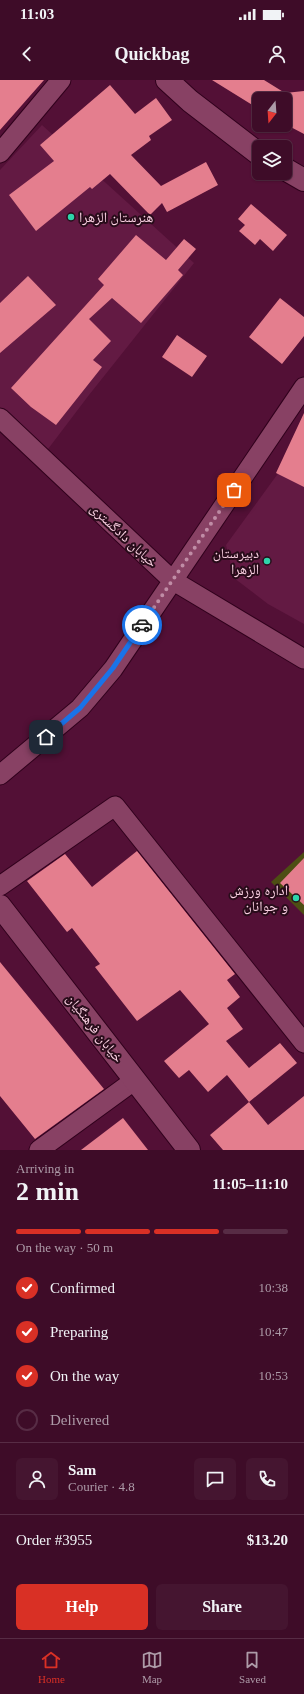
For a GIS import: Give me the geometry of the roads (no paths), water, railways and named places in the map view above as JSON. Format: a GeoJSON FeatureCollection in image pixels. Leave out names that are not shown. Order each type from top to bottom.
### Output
{"type":"FeatureCollection","features":[{"type":"Feature","properties":{"kind":"street"},"geometry":{"type":"LineString","coordinates":[[0,153],[61,80]]}},
{"type":"Feature","properties":{"kind":"street"},"geometry":{"type":"LineString","coordinates":[[167,80],[190,101],[252,149]]}},
{"type":"Feature","properties":{"kind":"street"},"geometry":{"type":"LineString","coordinates":[[292,173],[304,180]]}},
{"type":"Feature","properties":{"kind":"street"},"geometry":{"type":"LineString","coordinates":[[0,775],[80,708],[113,668],[304,387]]}},
{"type":"Feature","properties":{"kind":"street","name":"خیابان دادگستری"},"geometry":{"type":"LineString","coordinates":[[0,418],[172,580],[304,659]]}},
{"type":"Feature","properties":{"kind":"street"},"geometry":{"type":"LineString","coordinates":[[0,886],[115,806],[304,1044]]}},
{"type":"Feature","properties":{"kind":"street","name":"خیابان فرهنگیان"},"geometry":{"type":"LineString","coordinates":[[0,906],[190,1150]]}},
{"type":"Feature","properties":{"kind":"street"},"geometry":{"type":"LineString","coordinates":[[39,1150],[135,1080]]}},
{"type":"Feature","properties":{"kind":"place","name":"هنرستان الزهرا"},"geometry":{"type":"Point","coordinates":[71,217]}},
{"type":"Feature","properties":{"kind":"place","name":"دبیرستان الزهرا"},"geometry":{"type":"Point","coordinates":[267,561]}},
{"type":"Feature","properties":{"kind":"place","name":"اداره ورزش و جوانان"},"geometry":{"type":"Point","coordinates":[296,898]}}]}
